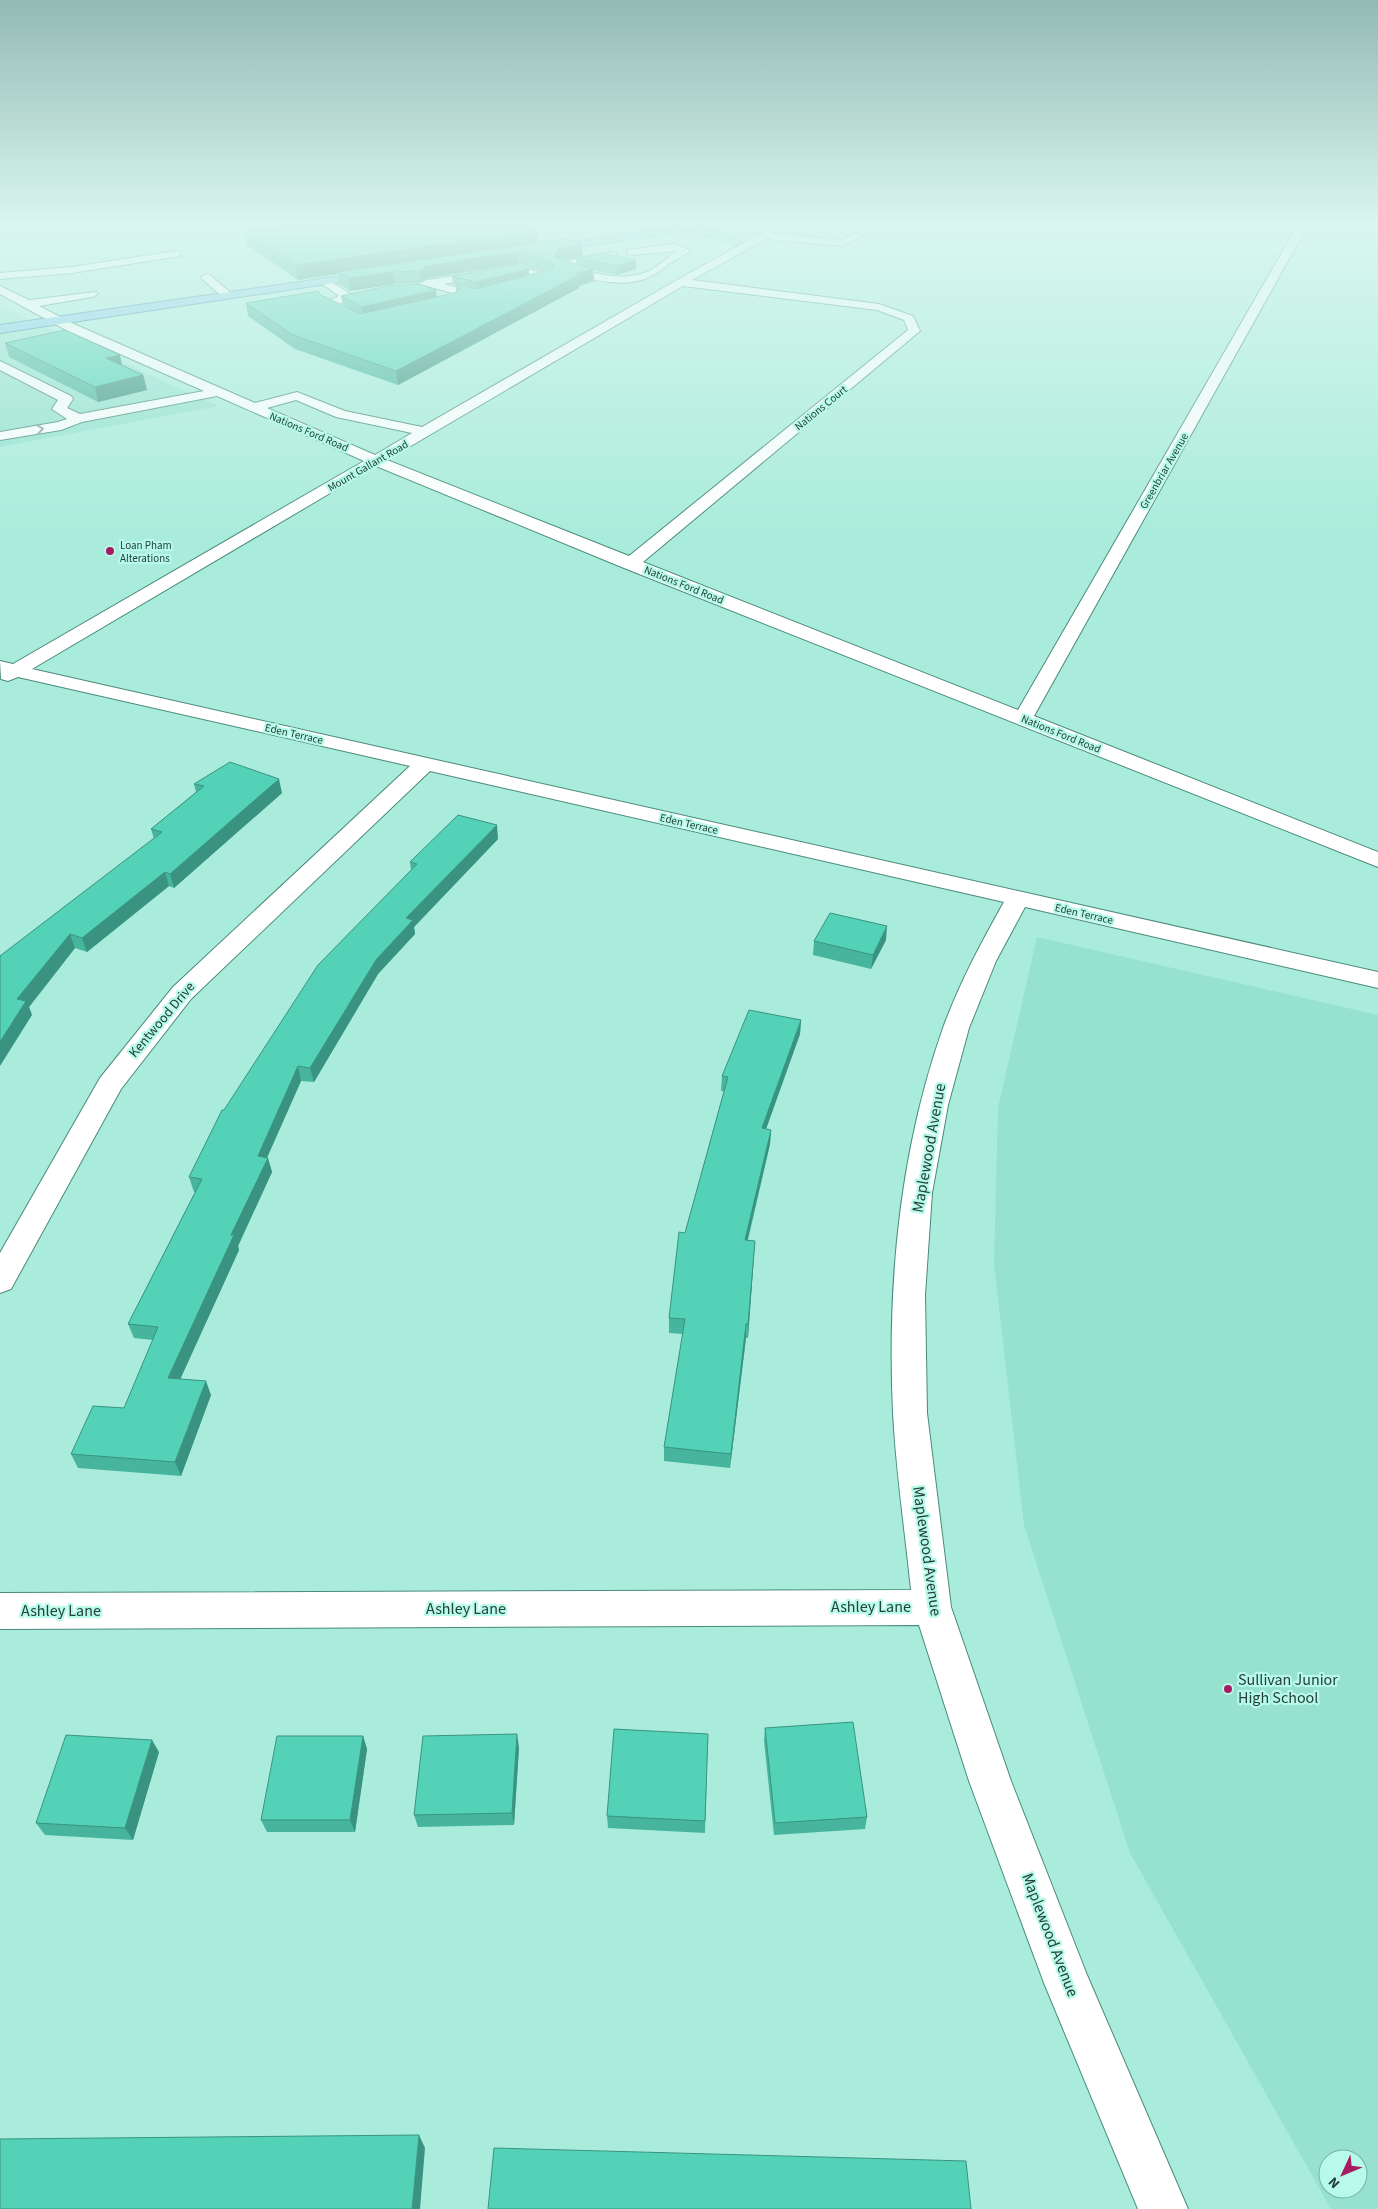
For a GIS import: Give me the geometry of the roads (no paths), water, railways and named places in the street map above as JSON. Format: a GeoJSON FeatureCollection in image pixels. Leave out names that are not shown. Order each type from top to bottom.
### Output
{"type":"FeatureCollection","features":[{"type":"Feature","properties":{"kind":"main road"},"geometry":{"type":"LineString","coordinates":[[0,329],[21,326]]}},
{"type":"Feature","properties":{"kind":"street","name":"Nations Ford Road"},"geometry":{"type":"LineString","coordinates":[[69,326],[376,461],[630,564],[1378,860]]}},
{"type":"Feature","properties":{"kind":"street","name":"Mount Gallant Road"},"geometry":{"type":"LineString","coordinates":[[5,672],[376,461],[606,326]]}},
{"type":"Feature","properties":{"kind":"street","name":"Nations Court"},"geometry":{"type":"LineString","coordinates":[[630,564],[914,331],[912,326]]}},
{"type":"Feature","properties":{"kind":"street","name":"Greenbriar Avenue"},"geometry":{"type":"LineString","coordinates":[[1023,719],[1246,326]]}},
{"type":"Feature","properties":{"kind":"street"},"geometry":{"type":"LineString","coordinates":[[0,365],[66,399],[54,410],[78,419]]}},
{"type":"Feature","properties":{"kind":"street"},"geometry":{"type":"LineString","coordinates":[[0,436],[61,426],[78,419],[217,392]]}},
{"type":"Feature","properties":{"kind":"street"},"geometry":{"type":"LineString","coordinates":[[253,408],[297,396],[341,414],[425,432]]}},
{"type":"Feature","properties":{"kind":"street"},"geometry":{"type":"LineString","coordinates":[[271,403],[315,422],[297,427]]}},
{"type":"Feature","properties":{"kind":"street"},"geometry":{"type":"LineString","coordinates":[[324,419],[341,414]]}},
{"type":"Feature","properties":{"kind":"street","name":"Eden Terrace"},"geometry":{"type":"LineString","coordinates":[[5,672],[425,764],[1378,980]]}},
{"type":"Feature","properties":{"kind":"street","name":"Kentwood Drive"},"geometry":{"type":"LineString","coordinates":[[0,1280],[110,1084],[182,993],[425,764]]}},
{"type":"Feature","properties":{"kind":"street","name":"Maplewood Avenue"},"geometry":{"type":"LineString","coordinates":[[1017,899],[984,961],[956,1028],[934,1105],[917,1193],[909,1294],[910,1413],[932,1607],[990,1781],[1067,1983],[1163,2209]]}},
{"type":"Feature","properties":{"kind":"street","name":"Ashley Lane"},"geometry":{"type":"LineString","coordinates":[[0,1611],[932,1607]]}},
{"type":"Feature","properties":{"kind":"place","name":"Loan Pham Alterations"},"geometry":{"type":"Point","coordinates":[110,551]}},
{"type":"Feature","properties":{"kind":"place","name":"Sullivan Junior High School"},"geometry":{"type":"Point","coordinates":[1228,1689]}}]}
